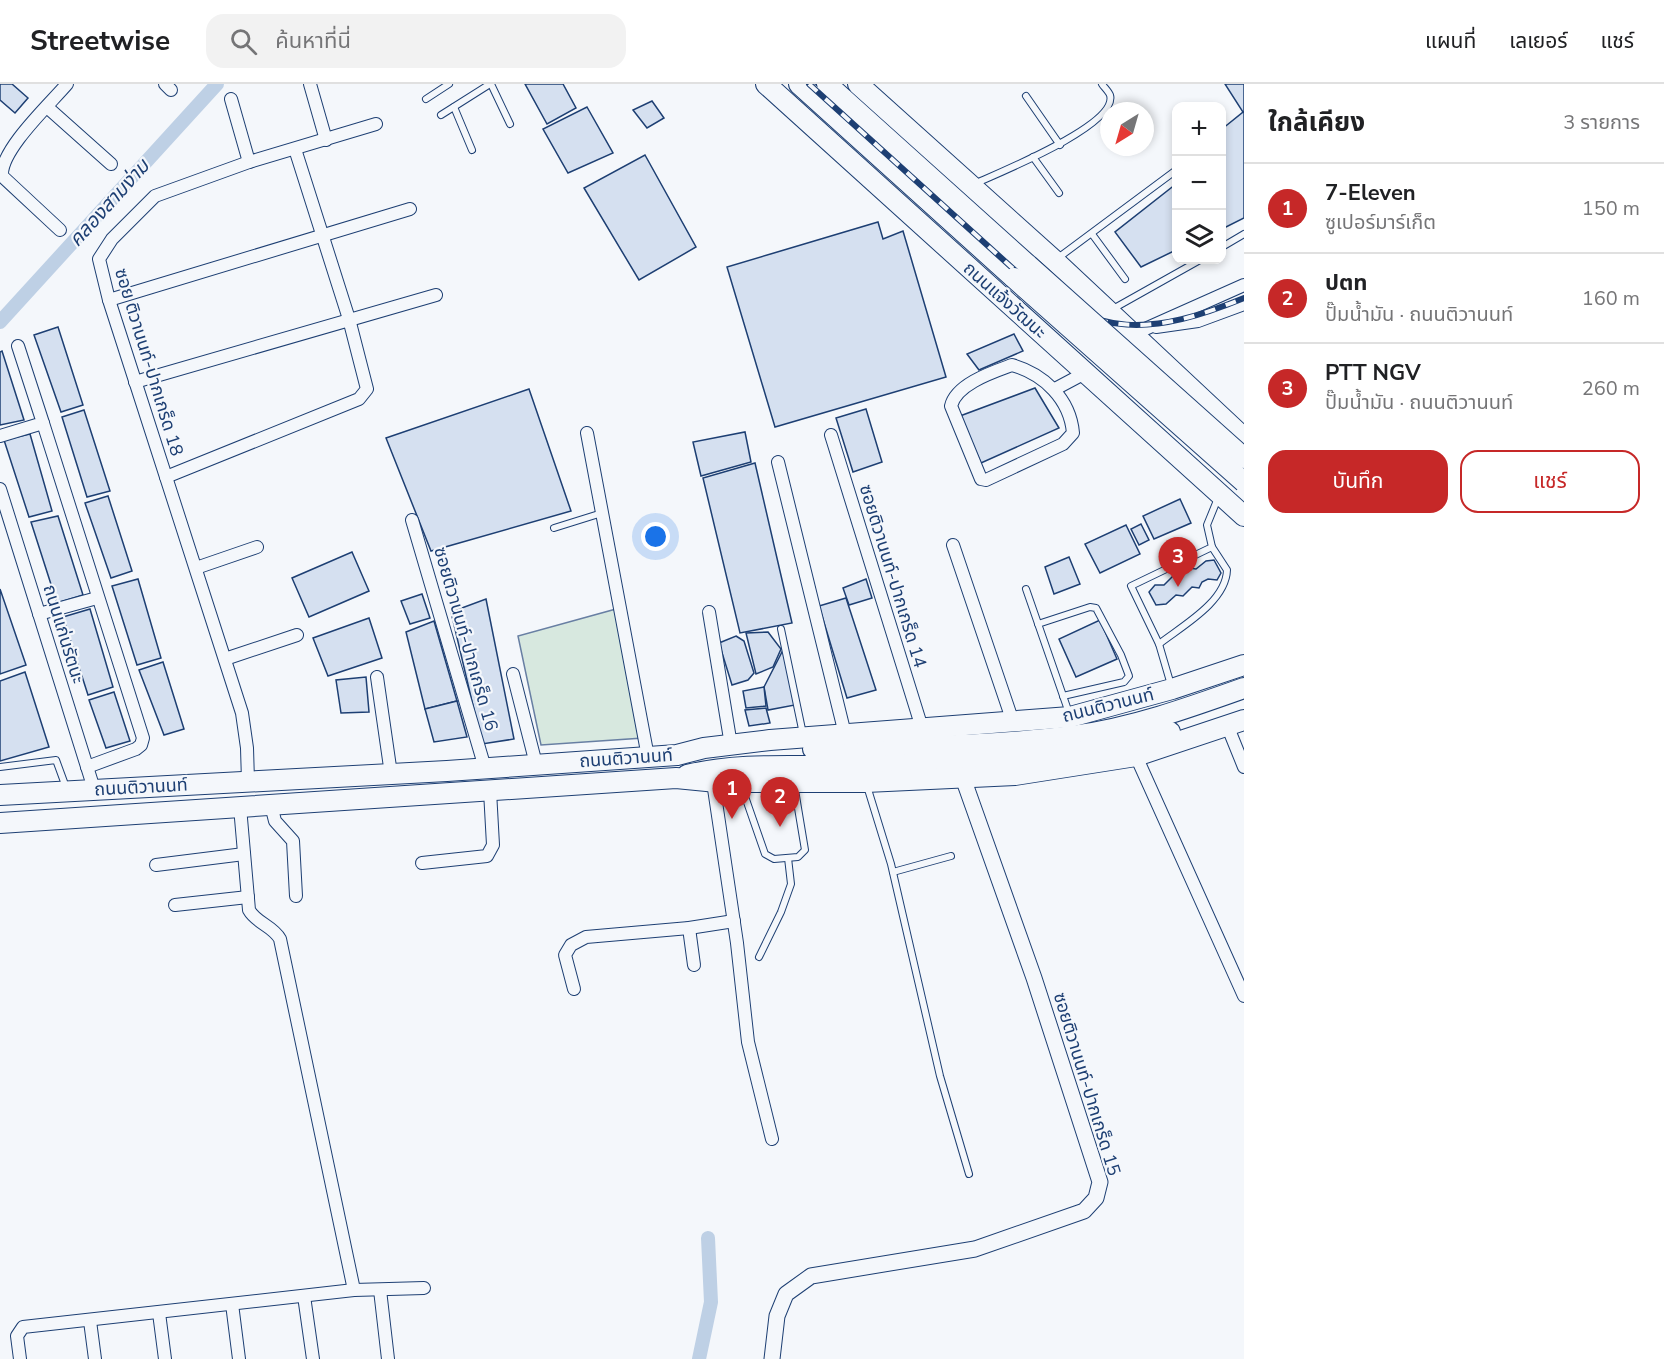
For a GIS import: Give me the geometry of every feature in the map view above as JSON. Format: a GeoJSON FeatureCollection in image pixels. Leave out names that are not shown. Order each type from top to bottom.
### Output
{"type":"FeatureCollection","features":[{"type":"Feature","properties":{"kind":"main road","name":"ถนนแจ้งวัฒนะ"},"geometry":{"type":"LineString","coordinates":[[766,84],[1244,516]]}},
{"type":"Feature","properties":{"kind":"main road","name":"ถนนแจ้งวัฒนะ"},"geometry":{"type":"LineString","coordinates":[[799,84],[1244,458]]}},
{"type":"Feature","properties":{"kind":"main road","name":"ถนนแจ้งวัฒนะ"},"geometry":{"type":"LineString","coordinates":[[827,84],[1021,272],[1244,482]]}},
{"type":"Feature","properties":{"kind":"main road"},"geometry":{"type":"LineString","coordinates":[[858,84],[1109,311],[1140,331],[1210,407],[1240,427]]}},
{"type":"Feature","properties":{"kind":"main road"},"geometry":{"type":"LineString","coordinates":[[1175,454],[1206,446],[1217,423],[1210,407]]}},
{"type":"Feature","properties":{"kind":"main road","name":"ถนนติวานนท์"},"geometry":{"type":"LineString","coordinates":[[0,795],[390,774],[677,755],[704,748],[731,745],[1070,717],[1172,689],[1244,665]]}},
{"type":"Feature","properties":{"kind":"main road"},"geometry":{"type":"LineString","coordinates":[[677,755],[707,757],[773,751],[1006,742],[1074,736],[1162,717],[1244,688]]}},
{"type":"Feature","properties":{"kind":"main road"},"geometry":{"type":"LineString","coordinates":[[675,778],[721,766],[879,765],[1041,757],[1167,733],[1244,706]]}},
{"type":"Feature","properties":{"kind":"main road","name":"ถนนติวานนท์"},"geometry":{"type":"LineString","coordinates":[[0,823],[675,778],[713,782],[794,783],[1015,775],[1136,756],[1235,722]]}},
{"type":"Feature","properties":{"kind":"street"},"geometry":{"type":"LineString","coordinates":[[60,230],[2,176],[1,170],[14,143],[68,84]]}},
{"type":"Feature","properties":{"kind":"street"},"geometry":{"type":"LineString","coordinates":[[310,84],[326,140]]}},
{"type":"Feature","properties":{"kind":"street"},"geometry":{"type":"LineString","coordinates":[[231,99],[249,162]]}},
{"type":"Feature","properties":{"kind":"street"},"geometry":{"type":"LineString","coordinates":[[47,107],[111,164]]}},
{"type":"Feature","properties":{"kind":"street","name":"ซอย ติวานนท์-ปากเกร็ด 18"},"geometry":{"type":"LineString","coordinates":[[248,781],[248,747],[242,713],[109,300],[99,259],[102,252],[155,196],[249,162],[376,124]]}},
{"type":"Feature","properties":{"kind":"street"},"geometry":{"type":"LineString","coordinates":[[166,477],[359,399],[368,384],[350,319],[295,149]]}},
{"type":"Feature","properties":{"kind":"street"},"geometry":{"type":"LineString","coordinates":[[109,300],[410,209]]}},
{"type":"Feature","properties":{"kind":"street"},"geometry":{"type":"LineString","coordinates":[[1140,331],[1244,285]]}},
{"type":"Feature","properties":{"kind":"street"},"geometry":{"type":"LineString","coordinates":[[135,382],[436,295]]}},
{"type":"Feature","properties":{"kind":"street"},"geometry":{"type":"LineString","coordinates":[[1140,331],[1198,321],[1244,304]]}},
{"type":"Feature","properties":{"kind":"street"},"geometry":{"type":"LineString","coordinates":[[18,345],[143,738],[141,745],[136,749],[87,767]]}},
{"type":"Feature","properties":{"kind":"street"},"geometry":{"type":"LineString","coordinates":[[1012,365],[1055,389],[1072,418],[1073,433],[1068,440],[986,480],[981,479],[951,406],[953,397],[961,389],[1012,365]]}},
{"type":"Feature","properties":{"kind":"street"},"geometry":{"type":"LineString","coordinates":[[1055,389],[1085,373]]}},
{"type":"Feature","properties":{"kind":"street"},"geometry":{"type":"LineString","coordinates":[[0,436],[43,423]]}},
{"type":"Feature","properties":{"kind":"street"},"geometry":{"type":"LineString","coordinates":[[586,433],[648,757]]}},
{"type":"Feature","properties":{"kind":"street","name":"ซอยติวานนท์-ปากเกร็ด 14"},"geometry":{"type":"LineString","coordinates":[[831,435],[922,728]]}},
{"type":"Feature","properties":{"kind":"street"},"geometry":{"type":"LineString","coordinates":[[778,462],[820,641],[845,734]]}},
{"type":"Feature","properties":{"kind":"street","name":"ถนนแก่นรัตนะ"},"geometry":{"type":"LineString","coordinates":[[0,489],[94,789]]}},
{"type":"Feature","properties":{"kind":"street","name":"ซอยติวานนท์-ปากเกร็ด 16"},"geometry":{"type":"LineString","coordinates":[[412,520],[485,768]]}},
{"type":"Feature","properties":{"kind":"street"},"geometry":{"type":"LineString","coordinates":[[953,545],[1013,722]]}},
{"type":"Feature","properties":{"kind":"street"},"geometry":{"type":"LineString","coordinates":[[196,568],[257,547]]}},
{"type":"Feature","properties":{"kind":"street"},"geometry":{"type":"LineString","coordinates":[[39,614],[97,598]]}},
{"type":"Feature","properties":{"kind":"street"},"geometry":{"type":"LineString","coordinates":[[709,612],[731,745]]}},
{"type":"Feature","properties":{"kind":"street"},"geometry":{"type":"LineString","coordinates":[[225,659],[297,635]]}},
{"type":"Feature","properties":{"kind":"street"},"geometry":{"type":"LineString","coordinates":[[513,674],[537,764]]}},
{"type":"Feature","properties":{"kind":"street"},"geometry":{"type":"LineString","coordinates":[[377,677],[390,774]]}},
{"type":"Feature","properties":{"kind":"street"},"geometry":{"type":"LineString","coordinates":[[1235,722],[1244,767]]}},
{"type":"Feature","properties":{"kind":"street"},"geometry":{"type":"LineString","coordinates":[[1136,756],[1244,996]]}},
{"type":"Feature","properties":{"kind":"street","name":"ซอยติวานนท์-ปากเกร็ด 15"},"geometry":{"type":"LineString","coordinates":[[772,1359],[777,1316],[786,1294],[811,1276],[975,1249],[1084,1210],[1096,1198],[1100,1182],[1034,978],[963,778]]}},
{"type":"Feature","properties":{"kind":"street"},"geometry":{"type":"LineString","coordinates":[[713,782],[734,921],[748,1042],[772,1139]]}},
{"type":"Feature","properties":{"kind":"street"},"geometry":{"type":"LineString","coordinates":[[422,863],[487,856],[491,852],[493,845],[490,791]]}},
{"type":"Feature","properties":{"kind":"street"},"geometry":{"type":"LineString","coordinates":[[271,805],[275,821],[293,841],[296,896]]}},
{"type":"Feature","properties":{"kind":"street"},"geometry":{"type":"LineString","coordinates":[[240,807],[248,897],[252,915],[278,934],[280,939],[354,1290]]}},
{"type":"Feature","properties":{"kind":"street"},"geometry":{"type":"LineString","coordinates":[[156,865],[244,854]]}},
{"type":"Feature","properties":{"kind":"street"},"geometry":{"type":"LineString","coordinates":[[175,905],[248,897]]}},
{"type":"Feature","properties":{"kind":"street"},"geometry":{"type":"LineString","coordinates":[[574,989],[565,955],[571,945],[586,937],[689,928],[734,921]]}},
{"type":"Feature","properties":{"kind":"street"},"geometry":{"type":"LineString","coordinates":[[689,928],[694,965]]}},
{"type":"Feature","properties":{"kind":"street"},"geometry":{"type":"LineString","coordinates":[[20,1359],[17,1335],[22,1327],[354,1290],[424,1288]]}},
{"type":"Feature","properties":{"kind":"street"},"geometry":{"type":"LineString","coordinates":[[380,1290],[388,1359]]}},
{"type":"Feature","properties":{"kind":"street"},"geometry":{"type":"LineString","coordinates":[[304,1296],[313,1359]]}},
{"type":"Feature","properties":{"kind":"street"},"geometry":{"type":"LineString","coordinates":[[232,1304],[239,1359]]}},
{"type":"Feature","properties":{"kind":"street"},"geometry":{"type":"LineString","coordinates":[[159,1313],[165,1359]]}},
{"type":"Feature","properties":{"kind":"street"},"geometry":{"type":"LineString","coordinates":[[90,1321],[95,1359]]}},
{"type":"Feature","properties":{"kind":"lane"},"geometry":{"type":"LineString","coordinates":[[426,99],[449,84]]}},
{"type":"Feature","properties":{"kind":"lane"},"geometry":{"type":"LineString","coordinates":[[441,115],[490,84],[510,124]]}},
{"type":"Feature","properties":{"kind":"lane"},"geometry":{"type":"LineString","coordinates":[[970,185],[1060,145],[1103,114],[1108,106],[1110,95],[1102,84]]}},
{"type":"Feature","properties":{"kind":"lane"},"geometry":{"type":"LineString","coordinates":[[1026,96],[1060,145]]}},
{"type":"Feature","properties":{"kind":"lane"},"geometry":{"type":"LineString","coordinates":[[454,107],[471,150]]}},
{"type":"Feature","properties":{"kind":"lane"},"geometry":{"type":"LineString","coordinates":[[1033,157],[1059,193]]}},
{"type":"Feature","properties":{"kind":"lane"},"geometry":{"type":"LineString","coordinates":[[1055,261],[1172,173]]}},
{"type":"Feature","properties":{"kind":"lane"},"geometry":{"type":"LineString","coordinates":[[1092,234],[1125,279]]}},
{"type":"Feature","properties":{"kind":"lane"},"geometry":{"type":"LineString","coordinates":[[1226,244],[1244,234]]}},
{"type":"Feature","properties":{"kind":"lane"},"geometry":{"type":"LineString","coordinates":[[1109,311],[1193,264]]}},
{"type":"Feature","properties":{"kind":"lane"},"geometry":{"type":"LineString","coordinates":[[1159,644],[1212,601],[1224,585],[1227,570],[1212,547],[1207,525],[1221,495]]}},
{"type":"Feature","properties":{"kind":"lane"},"geometry":{"type":"LineString","coordinates":[[554,528],[602,513]]}},
{"type":"Feature","properties":{"kind":"lane"},"geometry":{"type":"LineString","coordinates":[[1172,689],[1159,644],[1131,590],[1132,583],[1212,547]]}},
{"type":"Feature","properties":{"kind":"lane"},"geometry":{"type":"LineString","coordinates":[[1026,589],[1070,717]]}},
{"type":"Feature","properties":{"kind":"lane"},"geometry":{"type":"LineString","coordinates":[[1038,624],[1080,610],[1096,608],[1117,647],[1129,676],[1124,682],[1063,696]]}},
{"type":"Feature","properties":{"kind":"lane"},"geometry":{"type":"LineString","coordinates":[[781,629],[804,738]]}},
{"type":"Feature","properties":{"kind":"lane"},"geometry":{"type":"LineString","coordinates":[[0,768],[56,760],[67,791]]}},
{"type":"Feature","properties":{"kind":"lane"},"geometry":{"type":"LineString","coordinates":[[740,782],[765,854],[774,859],[798,857],[805,850],[794,783]]}},
{"type":"Feature","properties":{"kind":"lane"},"geometry":{"type":"LineString","coordinates":[[866,782],[893,872],[940,1076],[969,1174]]}},
{"type":"Feature","properties":{"kind":"lane"},"geometry":{"type":"LineString","coordinates":[[893,872],[951,856]]}},
{"type":"Feature","properties":{"kind":"lane"},"geometry":{"type":"LineString","coordinates":[[759,957],[781,912],[791,884],[788,858]]}},
{"type":"Feature","properties":{"kind":"shaded area"},"geometry":{"type":"Polygon","coordinates":[[[616,609],[643,738],[541,745],[518,636],[616,609]]]}},
{"type":"Feature","properties":{"kind":"building"},"geometry":{"type":"Polygon","coordinates":[[[0,84],[12,84],[28,98],[15,113],[0,100],[0,84]]]}},
{"type":"Feature","properties":{"kind":"building"},"geometry":{"type":"Polygon","coordinates":[[[525,84],[563,84],[576,108],[547,124],[525,84]]]}},
{"type":"Feature","properties":{"kind":"building"},"geometry":{"type":"Polygon","coordinates":[[[1225,84],[1244,84],[1244,218],[1226,227],[1226,126],[1243,112],[1225,84]]]}},
{"type":"Feature","properties":{"kind":"building"},"geometry":{"type":"Polygon","coordinates":[[[652,101],[664,118],[647,128],[633,110],[652,101]]]}},
{"type":"Feature","properties":{"kind":"building"},"geometry":{"type":"Polygon","coordinates":[[[587,107],[613,153],[568,173],[543,129],[587,107]]]}},
{"type":"Feature","properties":{"kind":"building"},"geometry":{"type":"Polygon","coordinates":[[[645,155],[696,247],[639,280],[584,188],[645,155]]]}},
{"type":"Feature","properties":{"kind":"building"},"geometry":{"type":"Polygon","coordinates":[[[1172,187],[1172,252],[1141,267],[1115,232],[1172,187]]]}},
{"type":"Feature","properties":{"kind":"building"},"geometry":{"type":"Polygon","coordinates":[[[878,222],[883,239],[903,231],[946,377],[775,427],[727,267],[878,222]]]}},
{"type":"Feature","properties":{"kind":"building"},"geometry":{"type":"Polygon","coordinates":[[[58,327],[83,405],[61,412],[34,335],[58,327]]]}},
{"type":"Feature","properties":{"kind":"building"},"geometry":{"type":"Polygon","coordinates":[[[1014,334],[1023,351],[979,370],[967,354],[1014,334]]]}},
{"type":"Feature","properties":{"kind":"building"},"geometry":{"type":"Polygon","coordinates":[[[2,351],[24,420],[0,425],[0,352],[2,351]]]}},
{"type":"Feature","properties":{"kind":"building"},"geometry":{"type":"Polygon","coordinates":[[[1035,388],[1059,428],[981,463],[960,416],[1035,388]]]}},
{"type":"Feature","properties":{"kind":"building"},"geometry":{"type":"Polygon","coordinates":[[[529,389],[571,511],[431,551],[386,438],[529,389]]]}},
{"type":"Feature","properties":{"kind":"building"},"geometry":{"type":"Polygon","coordinates":[[[866,409],[882,462],[853,472],[836,418],[866,409]]]}},
{"type":"Feature","properties":{"kind":"building"},"geometry":{"type":"Polygon","coordinates":[[[84,410],[110,491],[87,497],[62,417],[84,410]]]}},
{"type":"Feature","properties":{"kind":"building"},"geometry":{"type":"Polygon","coordinates":[[[745,432],[751,462],[701,476],[693,442],[745,432]]]}},
{"type":"Feature","properties":{"kind":"building"},"geometry":{"type":"Polygon","coordinates":[[[30,434],[52,511],[29,517],[4,440],[30,434]]]}},
{"type":"Feature","properties":{"kind":"building"},"geometry":{"type":"Polygon","coordinates":[[[755,463],[792,623],[740,633],[703,478],[755,463]]]}},
{"type":"Feature","properties":{"kind":"building"},"geometry":{"type":"Polygon","coordinates":[[[108,496],[132,571],[111,578],[85,503],[108,496]]]}},
{"type":"Feature","properties":{"kind":"building"},"geometry":{"type":"Polygon","coordinates":[[[1180,499],[1191,523],[1154,539],[1143,516],[1180,499]]]}},
{"type":"Feature","properties":{"kind":"building"},"geometry":{"type":"Polygon","coordinates":[[[58,516],[83,595],[57,603],[31,522],[58,516]]]}},
{"type":"Feature","properties":{"kind":"building"},"geometry":{"type":"Polygon","coordinates":[[[1141,524],[1149,540],[1139,545],[1131,529],[1141,524]]]}},
{"type":"Feature","properties":{"kind":"building"},"geometry":{"type":"Polygon","coordinates":[[[1126,525],[1140,554],[1100,573],[1085,544],[1126,525]]]}},
{"type":"Feature","properties":{"kind":"building"},"geometry":{"type":"Polygon","coordinates":[[[352,552],[369,591],[309,617],[292,578],[352,552]]]}},
{"type":"Feature","properties":{"kind":"building"},"geometry":{"type":"Polygon","coordinates":[[[1069,557],[1080,584],[1054,594],[1045,567],[1069,557]]]}},
{"type":"Feature","properties":{"kind":"building"},"geometry":{"type":"Polygon","coordinates":[[[1214,560],[1221,573],[1217,580],[1208,579],[1202,582],[1199,588],[1192,587],[1183,596],[1176,595],[1166,604],[1156,605],[1149,592],[1155,585],[1164,585],[1173,576],[1180,577],[1189,568],[1196,569],[1206,561],[1214,560]]]}},
{"type":"Feature","properties":{"kind":"building"},"geometry":{"type":"Polygon","coordinates":[[[138,579],[161,658],[137,665],[112,586],[138,579]]]}},
{"type":"Feature","properties":{"kind":"building"},"geometry":{"type":"Polygon","coordinates":[[[866,579],[872,598],[849,605],[843,588],[866,579]]]}},
{"type":"Feature","properties":{"kind":"building"},"geometry":{"type":"Polygon","coordinates":[[[0,589],[26,665],[0,674],[0,589]]]}},
{"type":"Feature","properties":{"kind":"building"},"geometry":{"type":"Polygon","coordinates":[[[422,594],[430,618],[410,624],[401,601],[422,594]]]}},
{"type":"Feature","properties":{"kind":"building"},"geometry":{"type":"Polygon","coordinates":[[[846,598],[876,690],[847,698],[819,606],[846,598]]]}},
{"type":"Feature","properties":{"kind":"building"},"geometry":{"type":"Polygon","coordinates":[[[486,599],[514,739],[482,744],[451,612],[486,599]]]}},
{"type":"Feature","properties":{"kind":"building"},"geometry":{"type":"Polygon","coordinates":[[[90,609],[113,687],[88,695],[63,617],[90,609]]]}},
{"type":"Feature","properties":{"kind":"building"},"geometry":{"type":"Polygon","coordinates":[[[369,618],[382,658],[328,676],[313,638],[369,618]]]}},
{"type":"Feature","properties":{"kind":"building"},"geometry":{"type":"Polygon","coordinates":[[[1100,620],[1117,659],[1076,677],[1059,639],[1100,620]]]}},
{"type":"Feature","properties":{"kind":"building"},"geometry":{"type":"Polygon","coordinates":[[[434,621],[457,701],[425,709],[406,632],[434,621]]]}},
{"type":"Feature","properties":{"kind":"building"},"geometry":{"type":"Polygon","coordinates":[[[768,632],[781,649],[773,667],[756,674],[746,633],[768,632]]]}},
{"type":"Feature","properties":{"kind":"building"},"geometry":{"type":"Polygon","coordinates":[[[736,636],[744,641],[754,673],[748,680],[732,685],[719,643],[736,636]]]}},
{"type":"Feature","properties":{"kind":"building"},"geometry":{"type":"Polygon","coordinates":[[[783,650],[795,705],[768,710],[764,687],[783,650]]]}},
{"type":"Feature","properties":{"kind":"building"},"geometry":{"type":"Polygon","coordinates":[[[163,662],[184,729],[164,735],[139,670],[163,662]]]}},
{"type":"Feature","properties":{"kind":"building"},"geometry":{"type":"Polygon","coordinates":[[[25,672],[49,747],[0,761],[0,681],[25,672]]]}},
{"type":"Feature","properties":{"kind":"building"},"geometry":{"type":"Polygon","coordinates":[[[366,677],[369,712],[341,713],[336,680],[366,677]]]}},
{"type":"Feature","properties":{"kind":"building"},"geometry":{"type":"Polygon","coordinates":[[[764,687],[766,706],[746,708],[743,691],[764,687]]]}},
{"type":"Feature","properties":{"kind":"building"},"geometry":{"type":"Polygon","coordinates":[[[114,692],[130,741],[106,748],[89,700],[114,692]]]}},
{"type":"Feature","properties":{"kind":"building"},"geometry":{"type":"Polygon","coordinates":[[[457,701],[467,737],[434,742],[425,709],[457,701]]]}},
{"type":"Feature","properties":{"kind":"building"},"geometry":{"type":"Polygon","coordinates":[[[766,708],[770,723],[749,726],[745,710],[766,708]]]}},
{"type":"Feature","properties":{"kind":"waterway","name":"คลองสามง่าม"},"geometry":{"type":"LineString","coordinates":[[0,322],[217,84]]}},
{"type":"Feature","properties":{"kind":"waterway"},"geometry":{"type":"LineString","coordinates":[[699,1359],[711,1302],[708,1238]]}},
{"type":"Feature","properties":{"kind":"railway"},"geometry":{"type":"LineString","coordinates":[[809,84],[1019,274],[1074,311],[1100,320],[1127,325],[1154,324],[1182,319],[1244,298]]}},
{"type":"Feature","properties":{"kind":"place","name":"PTT NGV"},"geometry":{"type":"Point","coordinates":[1178,587]}},
{"type":"Feature","properties":{"kind":"place","name":"7-Eleven"},"geometry":{"type":"Point","coordinates":[732,819]}},
{"type":"Feature","properties":{"kind":"place","name":"ปตท"},"geometry":{"type":"Point","coordinates":[780,827]}}]}
